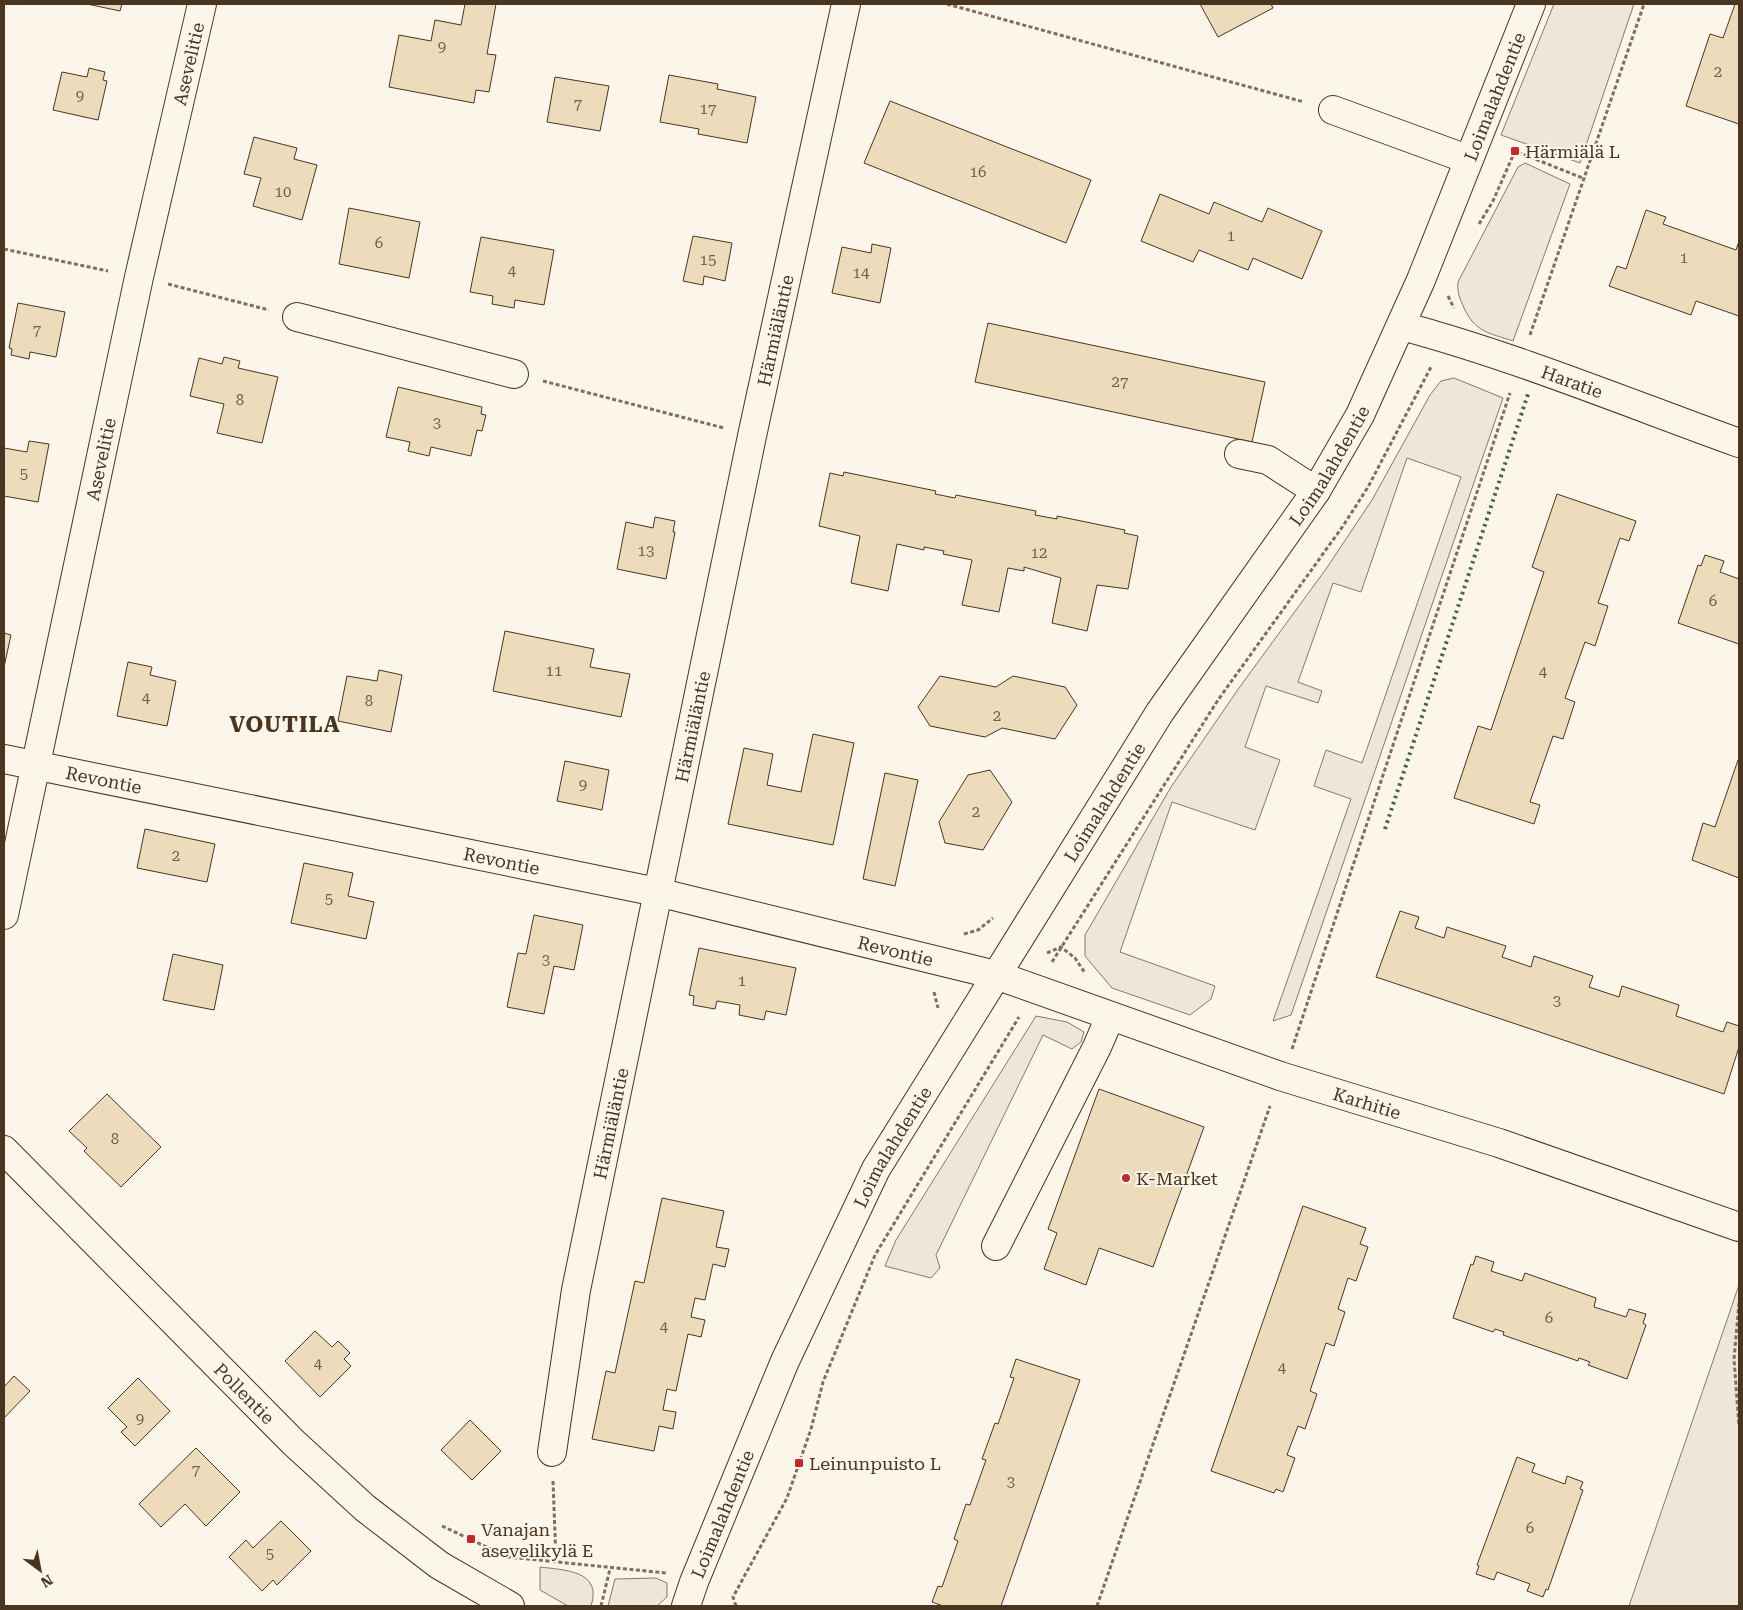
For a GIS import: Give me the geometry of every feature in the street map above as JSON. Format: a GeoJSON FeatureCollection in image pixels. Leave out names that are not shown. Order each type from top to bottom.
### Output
{"type":"FeatureCollection","features":[{"type":"Feature","properties":{"kind":"street","name":"Asevelitie"},"geometry":{"type":"LineString","coordinates":[[4,915],[139,277],[202,4]]}},
{"type":"Feature","properties":{"kind":"street","name":"Härmiäläntie"},"geometry":{"type":"LineString","coordinates":[[552,1452],[576,1290],[752,436],[846,4]]}},
{"type":"Feature","properties":{"kind":"street","name":"Loimalahdentie"},"geometry":{"type":"LineString","coordinates":[[690,1594],[785,1360],[876,1170],[1160,712],[1316,491],[1360,415],[1402,326],[1531,4]]}},
{"type":"Feature","properties":{"kind":"street"},"geometry":{"type":"LineString","coordinates":[[1333,110],[1468,159]]}},
{"type":"Feature","properties":{"kind":"street"},"geometry":{"type":"LineString","coordinates":[[297,318],[514,374]]}},
{"type":"Feature","properties":{"kind":"street","name":"Haratie"},"geometry":{"type":"LineString","coordinates":[[1402,326],[1445,337],[1520,363],[1739,444]]}},
{"type":"Feature","properties":{"kind":"street"},"geometry":{"type":"LineString","coordinates":[[1239,454],[1268,460],[1316,491]]}},
{"type":"Feature","properties":{"kind":"street","name":"Revontie"},"geometry":{"type":"LineString","coordinates":[[4,759],[657,892],[996,976]]}},
{"type":"Feature","properties":{"kind":"street","name":"Karhitie"},"geometry":{"type":"LineString","coordinates":[[996,976],[1280,1076],[1499,1143],[1739,1227]]}},
{"type":"Feature","properties":{"kind":"street"},"geometry":{"type":"LineString","coordinates":[[996,1246],[1097,1047],[1110,1017]]}},
{"type":"Feature","properties":{"kind":"street","name":"Pollentie"},"geometry":{"type":"LineString","coordinates":[[4,1150],[294,1442],[365,1508],[439,1566],[510,1606]]}},
{"type":"Feature","properties":{"kind":"path"},"geometry":{"type":"LineString","coordinates":[[948,4],[1333,110]]}},
{"type":"Feature","properties":{"kind":"path"},"geometry":{"type":"LineString","coordinates":[[1097,1606],[1280,1076],[1292,1048],[1520,363],[1644,4]]}},
{"type":"Feature","properties":{"kind":"path"},"geometry":{"type":"LineString","coordinates":[[1474,232],[1493,200],[1515,151],[1585,179]]}},
{"type":"Feature","properties":{"kind":"path"},"geometry":{"type":"LineString","coordinates":[[736,1606],[733,1597],[786,1498],[811,1429],[823,1382],[875,1255],[1035,990],[1218,700],[1348,518],[1427,377],[1445,337],[1455,310],[1445,288]]}},
{"type":"Feature","properties":{"kind":"path"},"geometry":{"type":"LineString","coordinates":[[1739,1303],[1734,1359],[1739,1426]]}},
{"type":"Feature","properties":{"kind":"path"},"geometry":{"type":"LineString","coordinates":[[552,1452],[556,1560]]}},
{"type":"Feature","properties":{"kind":"path"},"geometry":{"type":"LineString","coordinates":[[439,1524],[508,1557],[556,1560],[610,1568],[662,1571],[690,1594],[733,1597]]}},
{"type":"Feature","properties":{"kind":"path"},"geometry":{"type":"LineString","coordinates":[[601,1606],[610,1568]]}},
{"type":"Feature","properties":{"kind":"shaded area"},"geometry":{"type":"Polygon","coordinates":[[[1554,4],[1634,4],[1580,163],[1501,135],[1554,4]]]}},
{"type":"Feature","properties":{"kind":"shaded area"},"geometry":{"type":"Polygon","coordinates":[[[1525,163],[1570,184],[1513,341],[1484,331],[1473,322],[1460,299],[1458,282],[1518,167],[1525,163]]]}},
{"type":"Feature","properties":{"kind":"shaded area"},"geometry":{"type":"Polygon","coordinates":[[[1454,378],[1503,398],[1291,1015],[1273,1021],[1351,799],[1314,786],[1326,750],[1362,763],[1461,477],[1407,458],[1361,592],[1333,583],[1298,682],[1322,691],[1318,703],[1266,686],[1245,747],[1280,760],[1255,830],[1172,802],[1120,952],[1215,986],[1211,999],[1190,1015],[1112,988],[1085,956],[1085,935],[1171,787],[1239,688],[1326,569],[1372,500],[1430,395],[1441,381],[1454,378]]]}},
{"type":"Feature","properties":{"kind":"shaded area"},"geometry":{"type":"Polygon","coordinates":[[[1036,1016],[1067,1022],[1084,1032],[1081,1042],[1072,1049],[1043,1035],[936,1255],[940,1268],[931,1278],[885,1266],[896,1240],[1036,1016]]]}},
{"type":"Feature","properties":{"kind":"shaded area"},"geometry":{"type":"Polygon","coordinates":[[[1739,1285],[1739,1606],[1629,1606],[1739,1285]]]}},
{"type":"Feature","properties":{"kind":"shaded area"},"geometry":{"type":"Polygon","coordinates":[[[540,1567],[569,1571],[579,1574],[586,1579],[591,1585],[593,1594],[591,1606],[568,1606],[540,1590],[540,1567]]]}},
{"type":"Feature","properties":{"kind":"shaded area"},"geometry":{"type":"Polygon","coordinates":[[[656,1578],[667,1583],[667,1597],[657,1606],[608,1606],[615,1579],[656,1578]]]}},
{"type":"Feature","properties":{"kind":"building"},"geometry":{"type":"Polygon","coordinates":[[[87,4],[122,4],[120,11],[87,4]]]}},
{"type":"Feature","properties":{"kind":"building"},"geometry":{"type":"Polygon","coordinates":[[[465,4],[496,4],[487,54],[496,55],[489,92],[476,90],[474,103],[389,87],[399,35],[431,41],[435,20],[461,25],[465,4]]]}},
{"type":"Feature","properties":{"kind":"building"},"geometry":{"type":"Polygon","coordinates":[[[1200,4],[1271,4],[1273,8],[1218,37],[1200,4]]]}},
{"type":"Feature","properties":{"kind":"building"},"geometry":{"type":"Polygon","coordinates":[[[1735,4],[1739,4],[1739,124],[1686,106],[1710,34],[1723,38],[1735,4]]]}},
{"type":"Feature","properties":{"kind":"building"},"geometry":{"type":"Polygon","coordinates":[[[89,68],[105,72],[103,80],[107,81],[98,120],[53,110],[62,72],[87,77],[89,68]]]}},
{"type":"Feature","properties":{"kind":"building"},"geometry":{"type":"Polygon","coordinates":[[[669,75],[718,84],[717,89],[756,97],[747,143],[698,134],[699,129],[660,122],[669,75]]]}},
{"type":"Feature","properties":{"kind":"building"},"geometry":{"type":"Polygon","coordinates":[[[555,77],[609,86],[600,131],[547,122],[555,77]]]}},
{"type":"Feature","properties":{"kind":"building"},"geometry":{"type":"Polygon","coordinates":[[[890,101],[1091,180],[1066,243],[864,163],[890,101]]]}},
{"type":"Feature","properties":{"kind":"building"},"geometry":{"type":"Polygon","coordinates":[[[254,137],[297,148],[294,159],[317,165],[302,220],[253,206],[261,178],[244,174],[254,137]]]}},
{"type":"Feature","properties":{"kind":"building"},"geometry":{"type":"Polygon","coordinates":[[[1160,194],[1209,214],[1214,202],[1262,222],[1268,208],[1322,231],[1302,279],[1253,258],[1248,270],[1199,250],[1193,262],[1141,241],[1160,194]]]}},
{"type":"Feature","properties":{"kind":"building"},"geometry":{"type":"Polygon","coordinates":[[[349,208],[420,222],[409,278],[339,264],[349,208]]]}},
{"type":"Feature","properties":{"kind":"building"},"geometry":{"type":"Polygon","coordinates":[[[1646,210],[1666,217],[1663,224],[1736,250],[1739,241],[1739,316],[1696,301],[1691,315],[1609,286],[1617,266],[1626,269],[1646,210]]]}},
{"type":"Feature","properties":{"kind":"building"},"geometry":{"type":"Polygon","coordinates":[[[693,236],[732,243],[725,281],[704,276],[703,285],[683,281],[693,236]]]}},
{"type":"Feature","properties":{"kind":"building"},"geometry":{"type":"Polygon","coordinates":[[[481,237],[554,250],[544,305],[515,300],[514,308],[492,304],[493,296],[470,292],[481,237]]]}},
{"type":"Feature","properties":{"kind":"building"},"geometry":{"type":"Polygon","coordinates":[[[872,244],[891,248],[880,303],[832,293],[842,247],[871,253],[872,244]]]}},
{"type":"Feature","properties":{"kind":"building"},"geometry":{"type":"Polygon","coordinates":[[[18,303],[65,312],[56,357],[30,352],[29,359],[11,355],[12,349],[9,348],[18,303]]]}},
{"type":"Feature","properties":{"kind":"building"},"geometry":{"type":"Polygon","coordinates":[[[988,323],[1265,382],[1252,442],[975,382],[988,323]]]}},
{"type":"Feature","properties":{"kind":"building"},"geometry":{"type":"Polygon","coordinates":[[[224,357],[240,361],[238,368],[278,377],[262,443],[217,433],[224,404],[190,396],[199,358],[222,364],[224,357]]]}},
{"type":"Feature","properties":{"kind":"building"},"geometry":{"type":"Polygon","coordinates":[[[398,387],[482,407],[481,414],[486,415],[482,431],[477,430],[471,456],[431,447],[429,456],[408,451],[410,442],[386,437],[398,387]]]}},
{"type":"Feature","properties":{"kind":"building"},"geometry":{"type":"Polygon","coordinates":[[[29,441],[49,444],[38,502],[4,496],[4,448],[27,452],[29,441]]]}},
{"type":"Feature","properties":{"kind":"building"},"geometry":{"type":"Polygon","coordinates":[[[844,472],[936,491],[935,494],[955,498],[956,495],[1036,511],[1035,515],[1057,519],[1057,516],[1125,530],[1124,533],[1138,536],[1128,589],[1097,585],[1087,631],[1052,623],[1061,578],[1024,567],[1024,571],[1008,568],[999,612],[962,605],[972,560],[943,554],[944,551],[924,547],[924,550],[897,544],[888,591],[851,583],[860,536],[819,526],[830,473],[843,476],[844,472]]]}},
{"type":"Feature","properties":{"kind":"building"},"geometry":{"type":"Polygon","coordinates":[[[1557,494],[1636,521],[1629,541],[1620,538],[1598,603],[1608,606],[1595,646],[1585,642],[1565,698],[1575,702],[1563,739],[1553,736],[1530,802],[1540,805],[1534,824],[1454,798],[1478,726],[1491,730],[1544,572],[1532,567],[1557,494]]]}},
{"type":"Feature","properties":{"kind":"building"},"geometry":{"type":"Polygon","coordinates":[[[655,517],[675,521],[673,532],[675,532],[666,579],[617,569],[626,522],[653,528],[655,517]]]}},
{"type":"Feature","properties":{"kind":"building"},"geometry":{"type":"Polygon","coordinates":[[[1705,555],[1724,561],[1720,572],[1739,579],[1739,644],[1678,623],[1698,565],[1701,566],[1705,555]]]}},
{"type":"Feature","properties":{"kind":"building"},"geometry":{"type":"Polygon","coordinates":[[[505,631],[594,649],[590,667],[630,674],[621,717],[493,691],[505,631]]]}},
{"type":"Feature","properties":{"kind":"building"},"geometry":{"type":"Polygon","coordinates":[[[4,633],[11,635],[4,667],[4,633]]]}},
{"type":"Feature","properties":{"kind":"building"},"geometry":{"type":"Polygon","coordinates":[[[128,662],[152,667],[150,675],[176,681],[167,726],[117,716],[128,662]]]}},
{"type":"Feature","properties":{"kind":"building"},"geometry":{"type":"Polygon","coordinates":[[[379,670],[402,675],[391,732],[338,721],[347,676],[377,681],[379,670]]]}},
{"type":"Feature","properties":{"kind":"building"},"geometry":{"type":"Polygon","coordinates":[[[940,676],[996,687],[1013,676],[1065,687],[1077,705],[1055,739],[1002,728],[985,737],[930,726],[918,707],[940,676]]]}},
{"type":"Feature","properties":{"kind":"building"},"geometry":{"type":"Polygon","coordinates":[[[813,734],[854,743],[833,845],[728,824],[744,748],[773,754],[767,785],[801,792],[813,734]]]}},
{"type":"Feature","properties":{"kind":"building"},"geometry":{"type":"Polygon","coordinates":[[[1738,760],[1739,878],[1692,860],[1703,823],[1715,827],[1738,760]]]}},
{"type":"Feature","properties":{"kind":"building"},"geometry":{"type":"Polygon","coordinates":[[[565,761],[609,770],[602,810],[557,801],[565,761]]]}},
{"type":"Feature","properties":{"kind":"building"},"geometry":{"type":"Polygon","coordinates":[[[990,770],[1012,802],[983,850],[945,843],[939,822],[968,775],[990,770]]]}},
{"type":"Feature","properties":{"kind":"building"},"geometry":{"type":"Polygon","coordinates":[[[885,773],[918,780],[895,886],[863,879],[885,773]]]}},
{"type":"Feature","properties":{"kind":"building"},"geometry":{"type":"Polygon","coordinates":[[[145,829],[215,844],[207,882],[137,868],[145,829]]]}},
{"type":"Feature","properties":{"kind":"building"},"geometry":{"type":"Polygon","coordinates":[[[304,863],[353,873],[348,896],[374,902],[366,939],[291,923],[304,863]]]}},
{"type":"Feature","properties":{"kind":"building"},"geometry":{"type":"Polygon","coordinates":[[[1400,911],[1419,917],[1415,928],[1444,938],[1447,927],[1506,946],[1502,957],[1531,967],[1534,956],[1593,976],[1589,987],[1619,997],[1622,986],[1679,1005],[1676,1016],[1723,1032],[1727,1022],[1739,1026],[1739,1047],[1724,1094],[1376,977],[1400,911]]]}},
{"type":"Feature","properties":{"kind":"building"},"geometry":{"type":"Polygon","coordinates":[[[534,915],[583,925],[574,970],[554,966],[544,1014],[507,1007],[518,953],[526,954],[534,915]]]}},
{"type":"Feature","properties":{"kind":"building"},"geometry":{"type":"Polygon","coordinates":[[[699,948],[796,968],[786,1015],[766,1011],[764,1020],[739,1015],[740,1005],[717,1001],[715,1009],[693,1005],[694,996],[689,995],[699,948]]]}},
{"type":"Feature","properties":{"kind":"building"},"geometry":{"type":"Polygon","coordinates":[[[173,954],[223,965],[214,1010],[163,1000],[173,954]]]}},
{"type":"Feature","properties":{"kind":"building","name":"K-Market"},"geometry":{"type":"Polygon","coordinates":[[[1099,1089],[1204,1127],[1153,1267],[1099,1248],[1086,1285],[1044,1269],[1057,1233],[1048,1229],[1099,1089]]]}},
{"type":"Feature","properties":{"kind":"building"},"geometry":{"type":"Polygon","coordinates":[[[107,1094],[161,1147],[121,1187],[84,1151],[87,1148],[69,1131],[107,1094]]]}},
{"type":"Feature","properties":{"kind":"building"},"geometry":{"type":"Polygon","coordinates":[[[662,1198],[724,1211],[716,1247],[729,1249],[725,1267],[713,1264],[705,1300],[695,1298],[691,1317],[705,1320],[701,1337],[688,1334],[676,1391],[667,1389],[663,1410],[676,1412],[673,1429],[659,1426],[654,1451],[592,1439],[606,1371],[615,1373],[635,1281],[644,1283],[662,1198]]]}},
{"type":"Feature","properties":{"kind":"building"},"geometry":{"type":"Polygon","coordinates":[[[1303,1206],[1366,1228],[1360,1244],[1368,1247],[1356,1281],[1348,1278],[1338,1309],[1345,1312],[1334,1346],[1326,1343],[1310,1391],[1317,1394],[1305,1429],[1298,1426],[1287,1455],[1295,1458],[1283,1492],[1276,1489],[1274,1493],[1211,1471],[1303,1206]]]}},
{"type":"Feature","properties":{"kind":"building"},"geometry":{"type":"Polygon","coordinates":[[[1476,1256],[1494,1262],[1491,1271],[1522,1281],[1525,1273],[1596,1298],[1594,1307],[1626,1317],[1629,1309],[1646,1314],[1643,1323],[1646,1325],[1627,1379],[1588,1365],[1590,1362],[1579,1358],[1578,1361],[1503,1335],[1504,1332],[1495,1329],[1493,1332],[1453,1318],[1471,1264],[1473,1265],[1476,1256]]]}},
{"type":"Feature","properties":{"kind":"building"},"geometry":{"type":"Polygon","coordinates":[[[315,1331],[332,1347],[338,1341],[350,1353],[344,1359],[351,1366],[320,1397],[285,1361],[315,1331]]]}},
{"type":"Feature","properties":{"kind":"building"},"geometry":{"type":"Polygon","coordinates":[[[1016,1359],[1080,1380],[1001,1606],[943,1606],[932,1602],[938,1586],[942,1587],[958,1541],[954,1539],[966,1504],[970,1505],[986,1460],[982,1459],[995,1423],[998,1424],[1014,1378],[1010,1377],[1016,1359]]]}},
{"type":"Feature","properties":{"kind":"building"},"geometry":{"type":"Polygon","coordinates":[[[14,1376],[30,1391],[4,1418],[4,1387],[14,1376]]]}},
{"type":"Feature","properties":{"kind":"building"},"geometry":{"type":"Polygon","coordinates":[[[138,1378],[170,1411],[135,1446],[121,1432],[127,1427],[108,1408],[138,1378]]]}},
{"type":"Feature","properties":{"kind":"building"},"geometry":{"type":"Polygon","coordinates":[[[470,1420],[501,1451],[472,1480],[441,1450],[470,1420]]]}},
{"type":"Feature","properties":{"kind":"building"},"geometry":{"type":"Polygon","coordinates":[[[196,1448],[240,1492],[206,1526],[185,1504],[161,1527],[139,1504],[196,1448]]]}},
{"type":"Feature","properties":{"kind":"building"},"geometry":{"type":"Polygon","coordinates":[[[1517,1457],[1535,1464],[1532,1472],[1565,1484],[1567,1476],[1583,1482],[1580,1489],[1583,1490],[1548,1590],[1546,1589],[1543,1597],[1527,1591],[1530,1584],[1497,1572],[1494,1580],[1476,1574],[1479,1566],[1477,1565],[1517,1457]]]}},
{"type":"Feature","properties":{"kind":"building"},"geometry":{"type":"Polygon","coordinates":[[[281,1521],[311,1551],[277,1585],[273,1580],[262,1591],[229,1557],[246,1540],[253,1548],[281,1521]]]}},
{"type":"Feature","properties":{"kind":"hedge"},"geometry":{"type":"LineString","coordinates":[[1385,829],[1528,394]]}},
{"type":"Feature","properties":{"kind":"place","name":"Härmiälä L"},"geometry":{"type":"Point","coordinates":[1515,151]}},
{"type":"Feature","properties":{"kind":"place","name":"K-Market"},"geometry":{"type":"Point","coordinates":[1126,1178]}},
{"type":"Feature","properties":{"kind":"place","name":"Leinunpuisto L"},"geometry":{"type":"Point","coordinates":[799,1463]}},
{"type":"Feature","properties":{"kind":"place","name":"Vanajan asevelikylä E"},"geometry":{"type":"Point","coordinates":[471,1539]}},
{"type":"Feature","properties":{"kind":"district","name":"VOUTILA"},"geometry":{"type":"Point","coordinates":[285,724]}}]}
